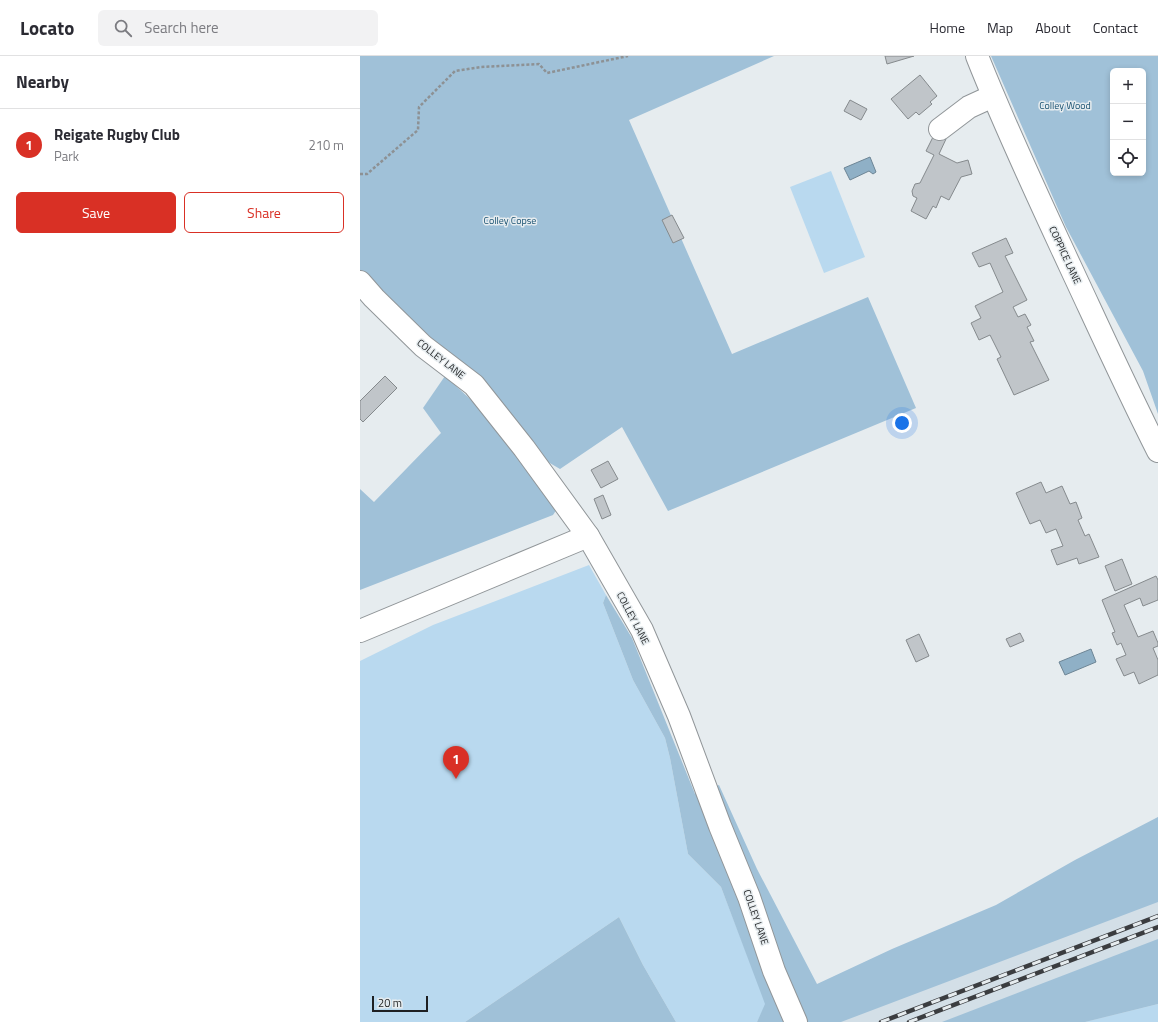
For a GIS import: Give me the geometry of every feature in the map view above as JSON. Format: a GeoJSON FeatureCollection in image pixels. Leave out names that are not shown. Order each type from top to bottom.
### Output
{"type":"FeatureCollection","features":[{"type":"Feature","properties":{"kind":"street","name":"COPPICE LANE"},"geometry":{"type":"LineString","coordinates":[[977,56],[1030,182],[1130,396],[1158,451]]}},
{"type":"Feature","properties":{"kind":"street"},"geometry":{"type":"LineString","coordinates":[[940,129],[969,107],[993,96]]}},
{"type":"Feature","properties":{"kind":"street","name":"COLLEY LANE"},"geometry":{"type":"LineString","coordinates":[[360,282],[374,298],[423,346],[474,385],[524,448],[588,536],[642,630],[679,716],[720,826],[749,896],[774,971],[796,1022]]}},
{"type":"Feature","properties":{"kind":"street"},"geometry":{"type":"LineString","coordinates":[[360,631],[588,536]]}},
{"type":"Feature","properties":{"kind":"path"},"geometry":{"type":"LineString","coordinates":[[360,174],[367,174],[418,130],[419,107],[455,71],[481,67],[539,64],[547,73],[628,56]]}},
{"type":"Feature","properties":{"kind":"shaded area"},"geometry":{"type":"Polygon","coordinates":[[[870,157],[876,172],[873,174],[869,171],[850,180],[844,168],[870,157]]]}},
{"type":"Feature","properties":{"kind":"shaded area"},"geometry":{"type":"Polygon","coordinates":[[[831,171],[865,257],[824,273],[790,187],[831,171]]]}},
{"type":"Feature","properties":{"kind":"shaded area"},"geometry":{"type":"Polygon","coordinates":[[[589,565],[606,595],[603,603],[633,680],[665,738],[688,854],[721,887],[766,1004],[757,1022],[676,1022],[643,965],[619,917],[465,1022],[360,1022],[360,661],[433,625],[589,565]]]}},
{"type":"Feature","properties":{"kind":"shaded area"},"geometry":{"type":"Polygon","coordinates":[[[1091,649],[1096,662],[1065,675],[1059,662],[1091,649]]]}},
{"type":"Feature","properties":{"kind":"shaded area"},"geometry":{"type":"Polygon","coordinates":[[[1158,817],[1158,1004],[1089,1022],[823,1022],[1158,817]]]}},
{"type":"Feature","properties":{"kind":"shaded area"},"geometry":{"type":"Polygon","coordinates":[[[1158,1004],[1158,1022],[1085,1022],[1158,1004]]]}},
{"type":"Feature","properties":{"kind":"green space","name":"Colley Copse"},"geometry":{"type":"Polygon","coordinates":[[[360,56],[774,56],[629,120],[732,354],[868,297],[916,408],[668,511],[622,427],[560,469],[524,448],[360,282],[360,56]]]}},
{"type":"Feature","properties":{"kind":"green space","name":"Colley Wood"},"geometry":{"type":"Polygon","coordinates":[[[991,56],[1158,56],[1158,414],[1143,371],[1066,227],[991,56]]]}},
{"type":"Feature","properties":{"kind":"green space"},"geometry":{"type":"Polygon","coordinates":[[[445,376],[480,408],[559,506],[553,515],[360,590],[360,489],[374,502],[441,433],[423,408],[445,376]]]}},
{"type":"Feature","properties":{"kind":"green space"},"geometry":{"type":"Polygon","coordinates":[[[606,595],[632,638],[695,794],[719,785],[757,869],[817,984],[892,949],[996,905],[1075,860],[1158,817],[1158,902],[841,1022],[757,1022],[765,1004],[721,887],[688,854],[665,738],[633,680],[603,603],[606,595]]]}},
{"type":"Feature","properties":{"kind":"green space"},"geometry":{"type":"Polygon","coordinates":[[[619,917],[643,965],[676,1022],[465,1022],[619,917]]]}},
{"type":"Feature","properties":{"kind":"green space"},"geometry":{"type":"Polygon","coordinates":[[[1158,939],[1158,1004],[1085,1022],[942,1022],[1158,939]]]}},
{"type":"Feature","properties":{"kind":"building"},"geometry":{"type":"Polygon","coordinates":[[[885,56],[914,56],[887,64],[885,56]]]}},
{"type":"Feature","properties":{"kind":"building"},"geometry":{"type":"Polygon","coordinates":[[[920,75],[937,96],[930,102],[932,104],[919,115],[916,112],[908,119],[891,99],[920,75]]]}},
{"type":"Feature","properties":{"kind":"building"},"geometry":{"type":"Polygon","coordinates":[[[850,100],[867,109],[861,120],[844,111],[850,100]]]}},
{"type":"Feature","properties":{"kind":"building"},"geometry":{"type":"Polygon","coordinates":[[[935,133],[946,139],[939,154],[957,163],[968,160],[972,174],[961,177],[949,200],[941,196],[936,208],[933,206],[926,219],[911,211],[917,198],[913,196],[912,191],[915,184],[920,183],[934,155],[926,151],[935,133]]]}},
{"type":"Feature","properties":{"kind":"building"},"geometry":{"type":"Polygon","coordinates":[[[672,215],[684,238],[673,243],[662,220],[672,215]]]}},
{"type":"Feature","properties":{"kind":"building"},"geometry":{"type":"Polygon","coordinates":[[[1006,238],[1013,253],[1005,256],[1027,300],[1013,307],[1018,317],[1025,314],[1031,325],[1027,327],[1034,341],[1030,342],[1049,380],[1014,395],[997,359],[1001,357],[990,335],[979,340],[971,323],[981,318],[975,306],[1003,292],[990,263],[979,267],[972,253],[1006,238]]]}},
{"type":"Feature","properties":{"kind":"building"},"geometry":{"type":"Polygon","coordinates":[[[385,376],[397,388],[363,422],[360,419],[360,401],[385,376]]]}},
{"type":"Feature","properties":{"kind":"building"},"geometry":{"type":"Polygon","coordinates":[[[608,461],[618,479],[601,488],[591,470],[608,461]]]}},
{"type":"Feature","properties":{"kind":"building"},"geometry":{"type":"Polygon","coordinates":[[[1041,482],[1046,493],[1062,486],[1070,504],[1076,502],[1082,518],[1078,520],[1085,536],[1089,534],[1099,557],[1079,564],[1077,558],[1057,565],[1051,550],[1063,546],[1056,529],[1046,533],[1040,520],[1030,524],[1016,493],[1041,482]]]}},
{"type":"Feature","properties":{"kind":"building"},"geometry":{"type":"Polygon","coordinates":[[[603,495],[611,515],[602,519],[594,499],[603,495]]]}},
{"type":"Feature","properties":{"kind":"building"},"geometry":{"type":"Polygon","coordinates":[[[1122,559],[1132,584],[1115,591],[1105,566],[1122,559]]]}},
{"type":"Feature","properties":{"kind":"building"},"geometry":{"type":"Polygon","coordinates":[[[1156,576],[1158,580],[1158,600],[1143,606],[1140,598],[1124,605],[1138,637],[1153,631],[1158,643],[1158,646],[1153,648],[1158,660],[1158,675],[1139,684],[1134,672],[1124,676],[1116,659],[1126,655],[1121,643],[1117,645],[1112,633],[1115,632],[1102,600],[1156,576]]]}},
{"type":"Feature","properties":{"kind":"building"},"geometry":{"type":"Polygon","coordinates":[[[1020,633],[1024,641],[1010,647],[1006,639],[1020,633]]]}},
{"type":"Feature","properties":{"kind":"building"},"geometry":{"type":"Polygon","coordinates":[[[919,634],[929,656],[916,662],[906,640],[919,634]]]}},
{"type":"Feature","properties":{"kind":"railway"},"geometry":{"type":"LineString","coordinates":[[881,1022],[1158,916]]}},
{"type":"Feature","properties":{"kind":"railway"},"geometry":{"type":"LineString","coordinates":[[909,1022],[1158,927]]}},
{"type":"Feature","properties":{"kind":"place","name":"Reigate Rugby Club"},"geometry":{"type":"Point","coordinates":[456,779]}}]}
